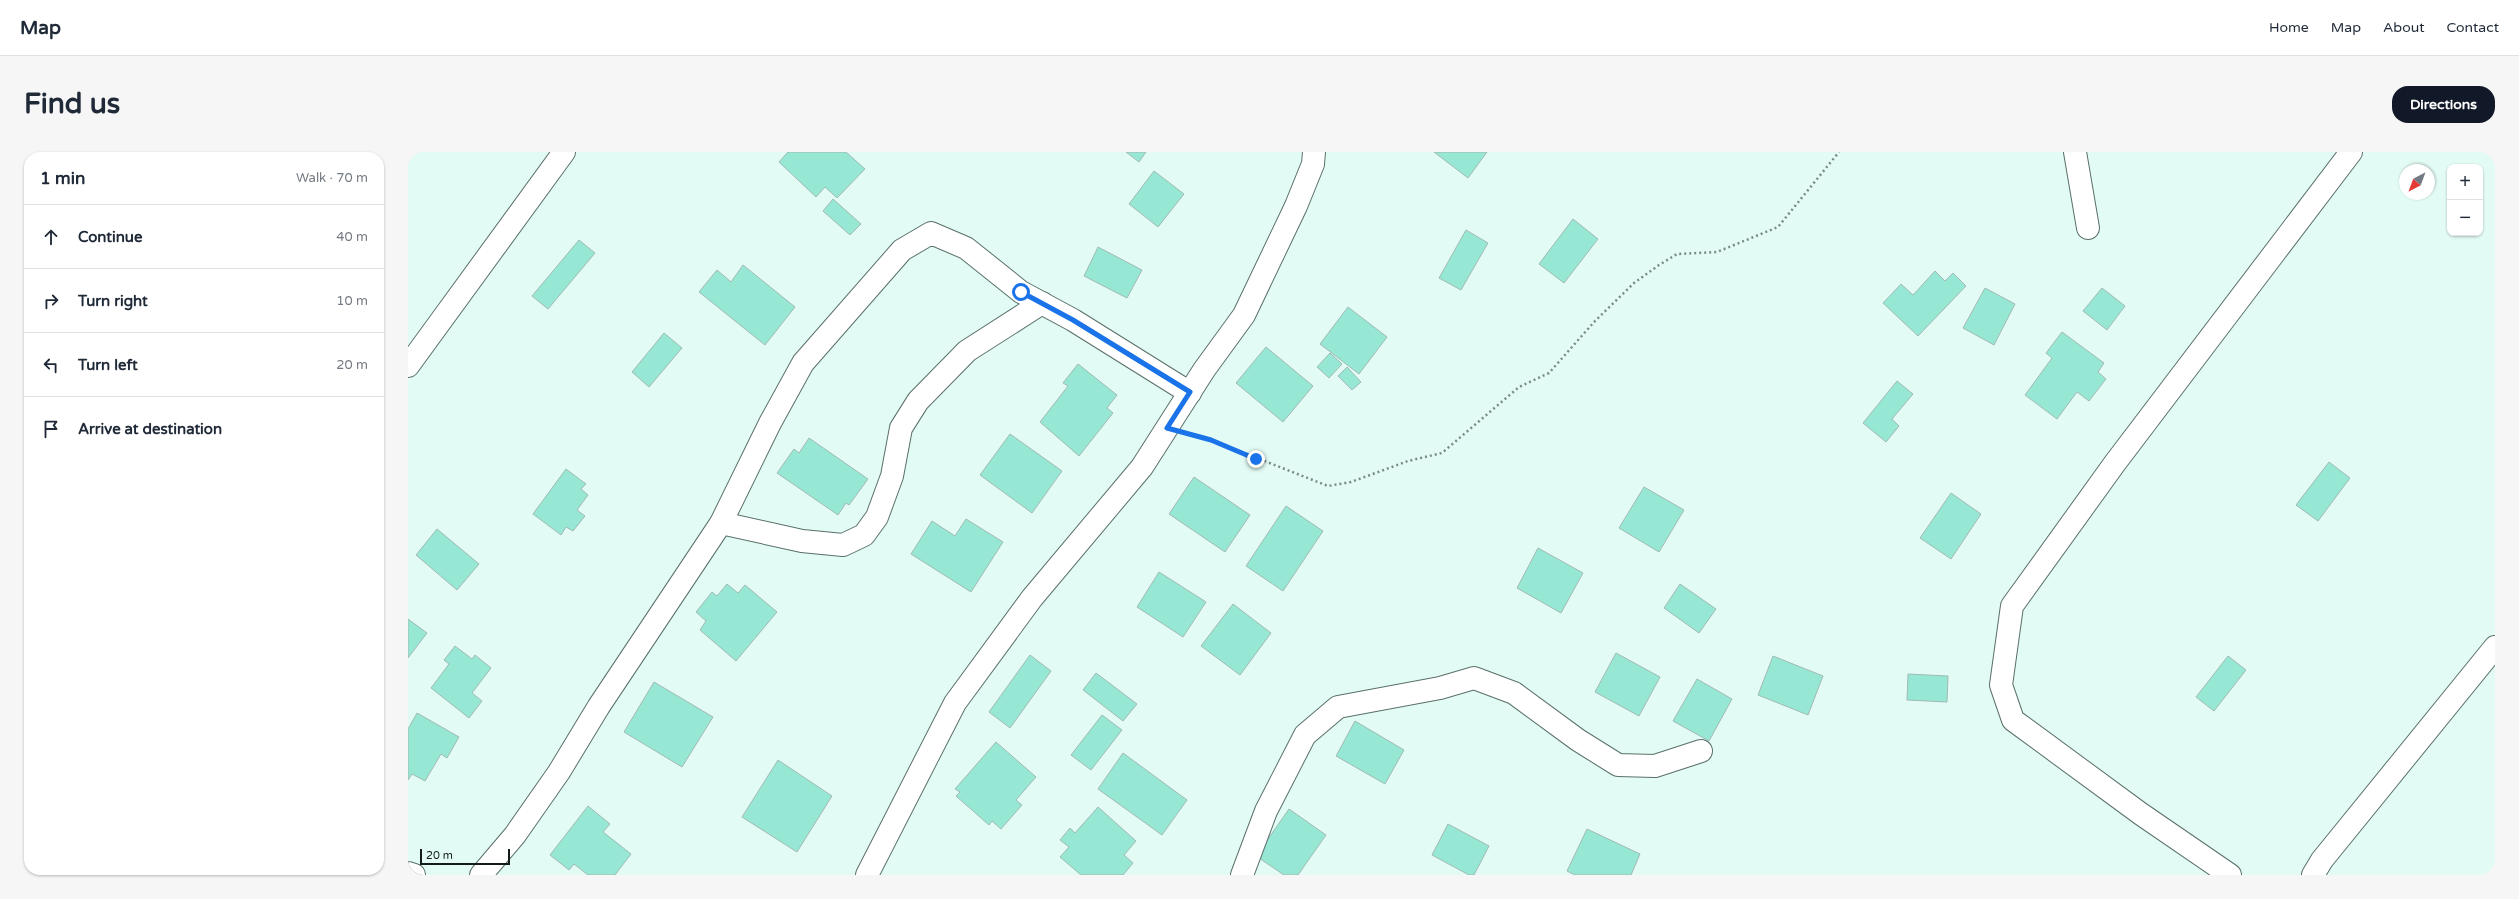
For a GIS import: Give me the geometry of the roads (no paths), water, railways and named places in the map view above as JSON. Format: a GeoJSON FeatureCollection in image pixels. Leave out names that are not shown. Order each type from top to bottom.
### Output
{"type":"FeatureCollection","features":[{"type":"Feature","properties":{"kind":"street"},"geometry":{"type":"LineString","coordinates":[[408,366],[564,152]]}},
{"type":"Feature","properties":{"kind":"street"},"geometry":{"type":"LineString","coordinates":[[867,875],[955,703],[1032,598],[1142,467],[1190,392],[1244,315],[1296,206],[1313,164],[1314,152]]}},
{"type":"Feature","properties":{"kind":"street"},"geometry":{"type":"LineString","coordinates":[[2074,152],[2088,228]]}},
{"type":"Feature","properties":{"kind":"street"},"geometry":{"type":"LineString","coordinates":[[2230,875],[2141,814],[2013,720],[2001,685],[2012,606],[2115,463],[2351,152]]}},
{"type":"Feature","properties":{"kind":"street"},"geometry":{"type":"LineString","coordinates":[[481,875],[515,835],[559,772],[598,706],[721,523],[770,423],[803,363],[902,250],[931,233],[966,248],[1021,292],[1073,320],[1190,392]]}},
{"type":"Feature","properties":{"kind":"street"},"geometry":{"type":"LineString","coordinates":[[721,523],[802,541],[842,545],[864,535],[877,517],[892,476],[901,428],[918,401],[967,351],[1042,303]]}},
{"type":"Feature","properties":{"kind":"street"},"geometry":{"type":"LineString","coordinates":[[2313,875],[2322,860],[2494,654]]}},
{"type":"Feature","properties":{"kind":"street"},"geometry":{"type":"LineString","coordinates":[[1242,875],[1266,811],[1305,735],[1338,707],[1440,688],[1474,678],[1514,693],[1578,740],[1618,765],[1655,766],[1701,751]]}},
{"type":"Feature","properties":{"kind":"street"},"geometry":{"type":"LineString","coordinates":[[408,873],[414,875]]}}]}
